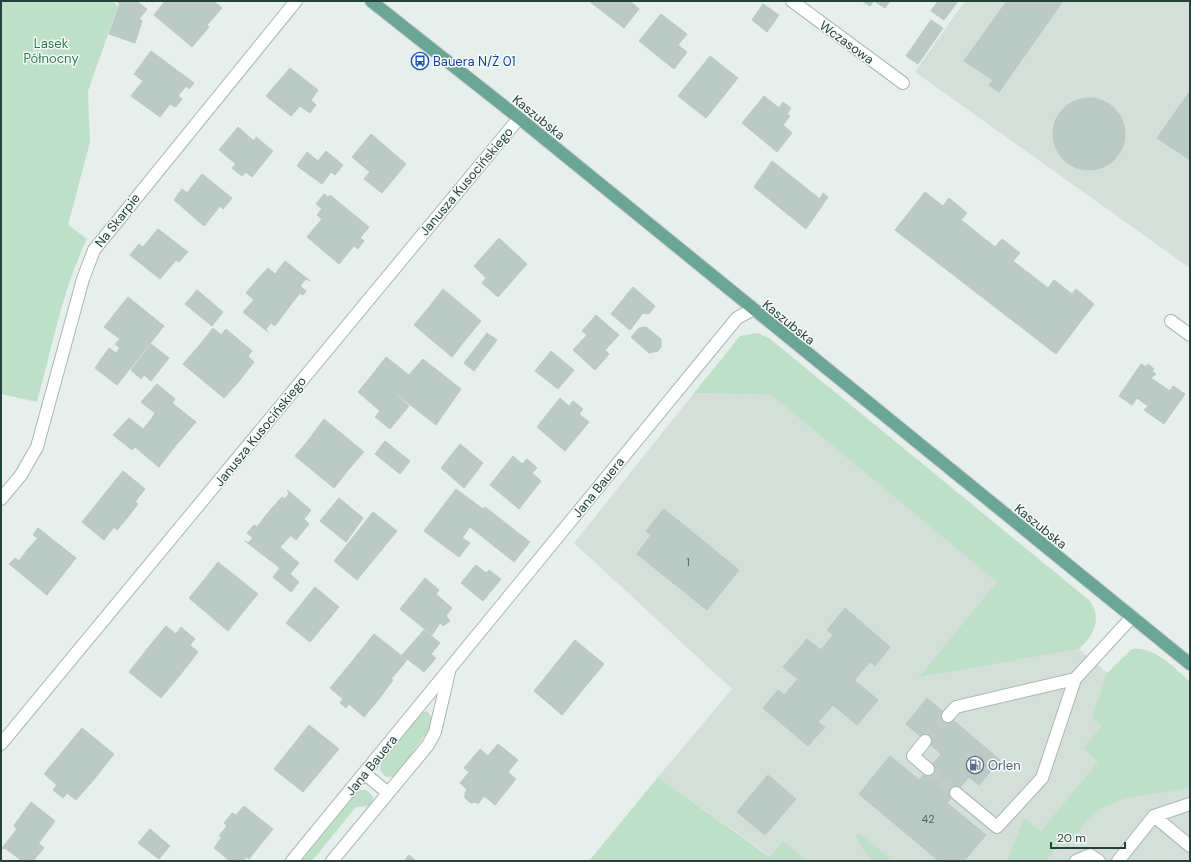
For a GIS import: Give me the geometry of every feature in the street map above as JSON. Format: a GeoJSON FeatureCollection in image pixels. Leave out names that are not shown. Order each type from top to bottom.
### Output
{"type":"FeatureCollection","features":[{"type":"Feature","properties":{"kind":"main road","name":"Kaszubska"},"geometry":{"type":"LineString","coordinates":[[372,1],[519,118],[752,310],[1190,664]]}},
{"type":"Feature","properties":{"kind":"street","name":"Na Skarpie"},"geometry":{"type":"LineString","coordinates":[[1,499],[21,475],[37,447],[83,279],[94,250],[296,1]]}},
{"type":"Feature","properties":{"kind":"street","name":"Wczasowa"},"geometry":{"type":"LineString","coordinates":[[792,1],[903,83]]}},
{"type":"Feature","properties":{"kind":"street","name":"Janusza Kusocińskiego"},"geometry":{"type":"LineString","coordinates":[[1,744],[519,118]]}},
{"type":"Feature","properties":{"kind":"street","name":"Jana Bauera"},"geometry":{"type":"LineString","coordinates":[[292,861],[737,318],[752,310]]}},
{"type":"Feature","properties":{"kind":"street"},"geometry":{"type":"LineString","coordinates":[[1171,322],[1190,335]]}},
{"type":"Feature","properties":{"kind":"street"},"geometry":{"type":"LineString","coordinates":[[956,793],[997,827],[1042,778],[1075,679],[1132,617]]}},
{"type":"Feature","properties":{"kind":"street","name":"Jana Bauera"},"geometry":{"type":"LineString","coordinates":[[332,861],[428,745],[435,732],[449,669]]}},
{"type":"Feature","properties":{"kind":"street"},"geometry":{"type":"LineString","coordinates":[[948,716],[956,706],[1075,679]]}},
{"type":"Feature","properties":{"kind":"street"},"geometry":{"type":"LineString","coordinates":[[925,741],[912,756],[928,769]]}},
{"type":"Feature","properties":{"kind":"street"},"geometry":{"type":"LineString","coordinates":[[364,773],[388,793]]}},
{"type":"Feature","properties":{"kind":"street"},"geometry":{"type":"LineString","coordinates":[[1118,861],[1154,816],[1190,804]]}},
{"type":"Feature","properties":{"kind":"street"},"geometry":{"type":"LineString","coordinates":[[1154,816],[1190,846]]}},
{"type":"Feature","properties":{"kind":"street"},"geometry":{"type":"LineString","coordinates":[[1076,861],[1090,855],[1100,861]]}},
{"type":"Feature","properties":{"kind":"shaded area"},"geometry":{"type":"Polygon","coordinates":[[[965,1],[1190,1],[1190,268],[915,72],[965,1]]]}},
{"type":"Feature","properties":{"kind":"shaded area"},"geometry":{"type":"Polygon","coordinates":[[[694,393],[771,395],[1190,741],[1190,861],[777,861],[658,777],[732,689],[574,543],[694,393]]]}},
{"type":"Feature","properties":{"kind":"green space","name":"Lasek Północny"},"geometry":{"type":"Polygon","coordinates":[[[1,1],[112,1],[118,6],[88,91],[90,142],[68,225],[87,239],[78,258],[64,299],[37,402],[1,394],[1,1]]]}},
{"type":"Feature","properties":{"kind":"green space"},"geometry":{"type":"Polygon","coordinates":[[[758,333],[769,338],[1090,601],[1094,608],[1096,620],[1095,626],[1089,638],[1084,644],[1079,649],[919,677],[997,582],[771,395],[694,393],[740,336],[758,333]]]}},
{"type":"Feature","properties":{"kind":"green space"},"geometry":{"type":"Polygon","coordinates":[[[1132,649],[1149,651],[1164,659],[1190,682],[1190,786],[1181,790],[1127,798],[1107,806],[1098,811],[1089,819],[1066,849],[1060,844],[1046,861],[1005,861],[1009,856],[1024,818],[1041,831],[1098,762],[1083,748],[1102,726],[1092,718],[1107,673],[1132,649]]]}},
{"type":"Feature","properties":{"kind":"green space"},"geometry":{"type":"Polygon","coordinates":[[[427,711],[432,718],[431,727],[397,774],[393,777],[386,777],[380,770],[382,760],[420,713],[427,711]]]}},
{"type":"Feature","properties":{"kind":"green space"},"geometry":{"type":"Polygon","coordinates":[[[658,777],[770,857],[783,841],[807,861],[589,861],[658,777]]]}},
{"type":"Feature","properties":{"kind":"green space"},"geometry":{"type":"Polygon","coordinates":[[[366,790],[372,795],[373,799],[370,806],[356,807],[312,861],[301,861],[357,792],[366,790]]]}},
{"type":"Feature","properties":{"kind":"green space"},"geometry":{"type":"Polygon","coordinates":[[[858,834],[863,836],[893,861],[873,861],[861,847],[856,836],[858,834]]]}},
{"type":"Feature","properties":{"kind":"building"},"geometry":{"type":"Polygon","coordinates":[[[116,1],[136,1],[147,9],[139,19],[116,1]]]}},
{"type":"Feature","properties":{"kind":"building"},"geometry":{"type":"Polygon","coordinates":[[[165,1],[213,1],[222,8],[207,25],[209,27],[192,47],[154,15],[165,1]]]}},
{"type":"Feature","properties":{"kind":"building"},"geometry":{"type":"Polygon","coordinates":[[[589,1],[630,1],[639,9],[624,28],[589,1]]]}},
{"type":"Feature","properties":{"kind":"building"},"geometry":{"type":"Polygon","coordinates":[[[862,1],[874,1],[870,6],[862,1]]]}},
{"type":"Feature","properties":{"kind":"building"},"geometry":{"type":"Polygon","coordinates":[[[874,1],[890,1],[885,8],[874,1]]]}},
{"type":"Feature","properties":{"kind":"building"},"geometry":{"type":"Polygon","coordinates":[[[938,1],[958,1],[944,20],[931,11],[938,1]]]}},
{"type":"Feature","properties":{"kind":"building"},"geometry":{"type":"Polygon","coordinates":[[[1007,1],[1063,1],[999,92],[989,85],[993,80],[964,61],[1007,1]]]}},
{"type":"Feature","properties":{"kind":"building"},"geometry":{"type":"Polygon","coordinates":[[[120,3],[142,21],[135,43],[109,34],[120,3]]]}},
{"type":"Feature","properties":{"kind":"building"},"geometry":{"type":"Polygon","coordinates":[[[763,4],[779,15],[767,32],[752,20],[763,4]]]}},
{"type":"Feature","properties":{"kind":"building"},"geometry":{"type":"Polygon","coordinates":[[[661,14],[687,34],[678,45],[687,52],[674,69],[639,41],[661,14]]]}},
{"type":"Feature","properties":{"kind":"building"},"geometry":{"type":"Polygon","coordinates":[[[931,20],[943,28],[918,64],[906,56],[931,20]]]}},
{"type":"Feature","properties":{"kind":"building"},"geometry":{"type":"Polygon","coordinates":[[[151,51],[194,83],[189,89],[186,86],[178,96],[182,99],[176,107],[170,104],[160,117],[131,96],[143,81],[134,74],[151,51]]]}},
{"type":"Feature","properties":{"kind":"building"},"geometry":{"type":"Polygon","coordinates":[[[710,56],[738,78],[706,118],[678,96],[710,56]]]}},
{"type":"Feature","properties":{"kind":"building"},"geometry":{"type":"Polygon","coordinates":[[[290,68],[318,90],[311,100],[316,105],[310,113],[300,106],[291,116],[266,96],[290,68]]]}},
{"type":"Feature","properties":{"kind":"building"},"geometry":{"type":"Polygon","coordinates":[[[1190,91],[1190,160],[1157,138],[1190,91]]]}},
{"type":"Feature","properties":{"kind":"building"},"geometry":{"type":"Polygon","coordinates":[[[764,96],[779,108],[783,102],[791,108],[787,114],[790,116],[783,125],[792,133],[777,152],[742,123],[764,96]]]}},
{"type":"Feature","properties":{"kind":"building"},"geometry":{"type":"Polygon","coordinates":[[[1089,98],[1109,104],[1119,114],[1125,134],[1119,154],[1109,164],[1089,170],[1069,164],[1059,154],[1053,134],[1059,114],[1069,104],[1089,98]]]}},
{"type":"Feature","properties":{"kind":"building"},"geometry":{"type":"Polygon","coordinates":[[[238,127],[254,141],[256,137],[273,151],[252,177],[246,172],[242,176],[232,168],[236,164],[219,150],[238,127]]]}},
{"type":"Feature","properties":{"kind":"building"},"geometry":{"type":"Polygon","coordinates":[[[371,134],[406,164],[382,193],[364,179],[370,172],[352,157],[371,134]]]}},
{"type":"Feature","properties":{"kind":"building"},"geometry":{"type":"Polygon","coordinates":[[[326,151],[343,165],[335,175],[331,172],[322,184],[297,166],[307,152],[318,161],[326,151]]]}},
{"type":"Feature","properties":{"kind":"building"},"geometry":{"type":"Polygon","coordinates":[[[772,161],[820,199],[823,193],[828,197],[806,229],[754,187],[772,161]]]}},
{"type":"Feature","properties":{"kind":"building"},"geometry":{"type":"Polygon","coordinates":[[[202,174],[232,198],[223,209],[220,206],[204,226],[174,200],[182,189],[187,193],[202,174]]]}},
{"type":"Feature","properties":{"kind":"building"},"geometry":{"type":"Polygon","coordinates":[[[925,192],[943,206],[949,198],[967,213],[961,220],[995,247],[1002,239],[1020,253],[1013,261],[1048,288],[1054,280],[1072,294],[1076,289],[1094,304],[1056,354],[895,230],[925,192]]]}},
{"type":"Feature","properties":{"kind":"building"},"geometry":{"type":"Polygon","coordinates":[[[324,194],[328,197],[330,195],[369,227],[360,238],[364,241],[358,249],[317,215],[322,209],[316,204],[324,194]]]}},
{"type":"Feature","properties":{"kind":"building"},"geometry":{"type":"Polygon","coordinates":[[[322,219],[354,246],[339,264],[307,237],[322,219]]]}},
{"type":"Feature","properties":{"kind":"building"},"geometry":{"type":"Polygon","coordinates":[[[158,229],[188,252],[179,262],[176,260],[160,279],[130,255],[139,244],[143,247],[158,229]]]}},
{"type":"Feature","properties":{"kind":"building"},"geometry":{"type":"Polygon","coordinates":[[[499,238],[527,264],[498,297],[482,283],[486,278],[474,266],[499,238]]]}},
{"type":"Feature","properties":{"kind":"building"},"geometry":{"type":"Polygon","coordinates":[[[285,261],[310,281],[306,279],[300,286],[306,291],[303,295],[300,293],[289,307],[256,281],[268,268],[275,274],[285,261]]]}},
{"type":"Feature","properties":{"kind":"building"},"geometry":{"type":"Polygon","coordinates":[[[256,281],[289,307],[275,326],[271,323],[266,329],[268,332],[243,312],[254,300],[246,293],[256,281]]]}},
{"type":"Feature","properties":{"kind":"building"},"geometry":{"type":"Polygon","coordinates":[[[633,287],[655,306],[649,314],[643,313],[630,330],[611,314],[633,287]]]}},
{"type":"Feature","properties":{"kind":"building"},"geometry":{"type":"Polygon","coordinates":[[[443,289],[481,321],[466,339],[429,307],[443,289]]]}},
{"type":"Feature","properties":{"kind":"building"},"geometry":{"type":"Polygon","coordinates":[[[197,290],[223,312],[212,326],[185,304],[197,290]]]}},
{"type":"Feature","properties":{"kind":"building"},"geometry":{"type":"Polygon","coordinates":[[[128,297],[164,326],[117,385],[95,368],[109,348],[116,353],[120,348],[115,344],[120,339],[104,327],[128,297]]]}},
{"type":"Feature","properties":{"kind":"building"},"geometry":{"type":"Polygon","coordinates":[[[429,307],[466,339],[452,357],[414,325],[429,307]]]}},
{"type":"Feature","properties":{"kind":"building"},"geometry":{"type":"Polygon","coordinates":[[[596,315],[619,335],[605,350],[609,354],[595,370],[573,350],[587,335],[582,331],[596,315]]]}},
{"type":"Feature","properties":{"kind":"building"},"geometry":{"type":"Polygon","coordinates":[[[646,327],[661,339],[661,347],[658,351],[649,353],[631,337],[639,328],[646,327]]]}},
{"type":"Feature","properties":{"kind":"building"},"geometry":{"type":"Polygon","coordinates":[[[213,328],[221,335],[226,329],[252,351],[248,356],[254,362],[240,380],[198,347],[213,328]]]}},
{"type":"Feature","properties":{"kind":"building"},"geometry":{"type":"Polygon","coordinates":[[[487,333],[497,340],[474,371],[464,363],[487,333]]]}},
{"type":"Feature","properties":{"kind":"building"},"geometry":{"type":"Polygon","coordinates":[[[151,344],[169,358],[151,381],[144,375],[141,379],[131,370],[151,344]]]}},
{"type":"Feature","properties":{"kind":"building"},"geometry":{"type":"Polygon","coordinates":[[[198,347],[240,380],[224,398],[183,364],[198,347]]]}},
{"type":"Feature","properties":{"kind":"building"},"geometry":{"type":"Polygon","coordinates":[[[551,351],[574,370],[558,389],[535,371],[551,351]]]}},
{"type":"Feature","properties":{"kind":"building"},"geometry":{"type":"Polygon","coordinates":[[[386,357],[409,375],[423,359],[461,389],[436,425],[372,375],[386,357]]]}},
{"type":"Feature","properties":{"kind":"building"},"geometry":{"type":"Polygon","coordinates":[[[1141,364],[1146,367],[1148,364],[1154,369],[1152,371],[1156,374],[1151,378],[1170,391],[1173,386],[1185,394],[1164,424],[1144,410],[1148,406],[1137,398],[1132,405],[1119,396],[1141,364]]]}},
{"type":"Feature","properties":{"kind":"building"},"geometry":{"type":"Polygon","coordinates":[[[372,375],[409,406],[390,429],[375,417],[380,411],[358,392],[372,375]]]}},
{"type":"Feature","properties":{"kind":"building"},"geometry":{"type":"Polygon","coordinates":[[[157,384],[175,399],[172,403],[196,422],[177,444],[150,421],[155,413],[141,402],[157,384]]]}},
{"type":"Feature","properties":{"kind":"building"},"geometry":{"type":"Polygon","coordinates":[[[560,398],[569,406],[573,401],[583,409],[579,414],[589,422],[565,451],[537,427],[560,398]]]}},
{"type":"Feature","properties":{"kind":"building"},"geometry":{"type":"Polygon","coordinates":[[[129,418],[143,429],[150,421],[177,444],[159,467],[135,447],[132,450],[113,435],[129,418]]]}},
{"type":"Feature","properties":{"kind":"building"},"geometry":{"type":"Polygon","coordinates":[[[324,419],[364,452],[349,469],[310,438],[324,419]]]}},
{"type":"Feature","properties":{"kind":"building"},"geometry":{"type":"Polygon","coordinates":[[[310,438],[349,469],[334,488],[295,456],[310,438]]]}},
{"type":"Feature","properties":{"kind":"building"},"geometry":{"type":"Polygon","coordinates":[[[385,441],[410,461],[400,474],[375,454],[385,441]]]}},
{"type":"Feature","properties":{"kind":"building"},"geometry":{"type":"Polygon","coordinates":[[[460,444],[483,463],[464,488],[441,468],[460,444]]]}},
{"type":"Feature","properties":{"kind":"building"},"geometry":{"type":"Polygon","coordinates":[[[513,456],[522,464],[527,459],[537,468],[532,473],[541,481],[519,509],[490,485],[513,456]]]}},
{"type":"Feature","properties":{"kind":"building"},"geometry":{"type":"Polygon","coordinates":[[[123,471],[145,489],[135,502],[138,504],[128,517],[102,497],[123,471]]]}},
{"type":"Feature","properties":{"kind":"building"},"geometry":{"type":"Polygon","coordinates":[[[456,489],[483,509],[462,538],[470,543],[459,557],[424,531],[456,489]]]}},
{"type":"Feature","properties":{"kind":"building"},"geometry":{"type":"Polygon","coordinates":[[[287,490],[311,510],[304,519],[309,524],[296,540],[266,515],[282,497],[285,499],[289,493],[287,490]]]}},
{"type":"Feature","properties":{"kind":"building"},"geometry":{"type":"Polygon","coordinates":[[[102,497],[128,517],[117,530],[114,527],[104,540],[82,522],[102,497]]]}},
{"type":"Feature","properties":{"kind":"building"},"geometry":{"type":"Polygon","coordinates":[[[339,498],[363,518],[346,542],[320,521],[339,498]]]}},
{"type":"Feature","properties":{"kind":"building"},"geometry":{"type":"Polygon","coordinates":[[[485,507],[530,542],[514,562],[470,527],[485,507]]]}},
{"type":"Feature","properties":{"kind":"building"},"geometry":{"type":"Polygon","coordinates":[[[664,509],[739,570],[707,610],[637,554],[651,535],[646,531],[664,509]]]}},
{"type":"Feature","properties":{"kind":"building"},"geometry":{"type":"Polygon","coordinates":[[[373,512],[397,531],[357,580],[334,561],[373,512]]]}},
{"type":"Feature","properties":{"kind":"building"},"geometry":{"type":"Polygon","coordinates":[[[266,515],[291,535],[280,547],[299,563],[290,574],[299,582],[291,592],[273,577],[280,568],[245,541],[248,543],[253,538],[247,533],[254,525],[257,527],[266,515]]]}},
{"type":"Feature","properties":{"kind":"building"},"geometry":{"type":"Polygon","coordinates":[[[38,528],[76,558],[61,577],[28,549],[38,538],[33,535],[38,528]]]}},
{"type":"Feature","properties":{"kind":"building"},"geometry":{"type":"Polygon","coordinates":[[[28,549],[61,577],[47,595],[9,564],[15,558],[19,561],[28,549]]]}},
{"type":"Feature","properties":{"kind":"building"},"geometry":{"type":"Polygon","coordinates":[[[218,562],[258,594],[243,612],[204,580],[218,562]]]}},
{"type":"Feature","properties":{"kind":"building"},"geometry":{"type":"Polygon","coordinates":[[[476,565],[486,573],[489,570],[501,579],[483,601],[461,583],[476,565]]]}},
{"type":"Feature","properties":{"kind":"building"},"geometry":{"type":"Polygon","coordinates":[[[425,578],[439,590],[436,594],[452,608],[446,616],[450,621],[443,626],[440,623],[432,635],[400,609],[425,578]]]}},
{"type":"Feature","properties":{"kind":"building"},"geometry":{"type":"Polygon","coordinates":[[[204,580],[243,612],[228,631],[189,598],[204,580]]]}},
{"type":"Feature","properties":{"kind":"building"},"geometry":{"type":"Polygon","coordinates":[[[315,587],[339,607],[310,642],[286,623],[315,587]]]}},
{"type":"Feature","properties":{"kind":"building"},"geometry":{"type":"Polygon","coordinates":[[[845,608],[890,647],[875,666],[870,662],[854,680],[878,700],[857,725],[833,705],[818,722],[825,727],[808,746],[763,708],[778,690],[784,695],[798,679],[783,667],[807,639],[821,650],[833,635],[827,630],[845,608]]]}},
{"type":"Feature","properties":{"kind":"building"},"geometry":{"type":"Polygon","coordinates":[[[166,626],[176,634],[181,627],[195,639],[190,645],[198,652],[180,675],[147,649],[166,626]]]}},
{"type":"Feature","properties":{"kind":"building"},"geometry":{"type":"Polygon","coordinates":[[[424,630],[440,643],[431,654],[436,658],[424,672],[402,655],[424,630]]]}},
{"type":"Feature","properties":{"kind":"building"},"geometry":{"type":"Polygon","coordinates":[[[374,634],[407,660],[391,679],[393,680],[379,699],[345,670],[374,634]]]}},
{"type":"Feature","properties":{"kind":"building"},"geometry":{"type":"Polygon","coordinates":[[[575,640],[604,664],[562,715],[534,691],[575,640]]]}},
{"type":"Feature","properties":{"kind":"building"},"geometry":{"type":"Polygon","coordinates":[[[147,649],[180,675],[161,698],[129,672],[147,649]]]}},
{"type":"Feature","properties":{"kind":"building"},"geometry":{"type":"Polygon","coordinates":[[[345,670],[379,699],[364,717],[349,704],[346,708],[340,703],[343,699],[330,688],[345,670]]]}},
{"type":"Feature","properties":{"kind":"building"},"geometry":{"type":"Polygon","coordinates":[[[927,698],[1000,760],[979,785],[969,777],[947,803],[919,780],[941,754],[906,724],[927,698]]]}},
{"type":"Feature","properties":{"kind":"building"},"geometry":{"type":"Polygon","coordinates":[[[309,725],[339,749],[303,792],[274,769],[309,725]]]}},
{"type":"Feature","properties":{"kind":"building"},"geometry":{"type":"Polygon","coordinates":[[[82,728],[114,754],[96,777],[63,751],[82,728]]]}},
{"type":"Feature","properties":{"kind":"building"},"geometry":{"type":"Polygon","coordinates":[[[498,744],[518,760],[508,772],[516,779],[495,805],[484,796],[478,804],[476,802],[471,803],[465,798],[465,793],[467,790],[460,783],[469,772],[464,768],[480,749],[488,756],[498,744]]]}},
{"type":"Feature","properties":{"kind":"building"},"geometry":{"type":"Polygon","coordinates":[[[63,751],[96,777],[76,800],[67,793],[63,798],[53,790],[57,785],[44,774],[63,751]]]}},
{"type":"Feature","properties":{"kind":"building"},"geometry":{"type":"Polygon","coordinates":[[[890,756],[986,835],[964,861],[939,861],[859,794],[890,756]]]}},
{"type":"Feature","properties":{"kind":"building"},"geometry":{"type":"Polygon","coordinates":[[[768,775],[796,799],[765,835],[737,812],[768,775]]]}},
{"type":"Feature","properties":{"kind":"building"},"geometry":{"type":"Polygon","coordinates":[[[31,802],[55,821],[38,844],[15,824],[31,802]]]}},
{"type":"Feature","properties":{"kind":"building"},"geometry":{"type":"Polygon","coordinates":[[[244,806],[273,829],[249,859],[246,857],[243,861],[230,861],[214,848],[222,837],[219,836],[227,826],[224,823],[232,813],[236,815],[244,806]]]}},
{"type":"Feature","properties":{"kind":"building"},"geometry":{"type":"Polygon","coordinates":[[[15,824],[44,848],[33,861],[22,861],[5,848],[2,848],[17,829],[14,826],[15,824]]]}},
{"type":"Feature","properties":{"kind":"building"},"geometry":{"type":"Polygon","coordinates":[[[150,829],[170,846],[159,859],[138,843],[150,829]]]}},
{"type":"Feature","properties":{"kind":"building"},"geometry":{"type":"Polygon","coordinates":[[[409,855],[416,861],[404,861],[409,855]]]}},
{"type":"Feature","properties":{"kind":"tunnel"},"geometry":{"type":"LineString","coordinates":[[925,741],[948,716]]}},
{"type":"Feature","properties":{"kind":"tunnel"},"geometry":{"type":"LineString","coordinates":[[928,769],[956,793]]}},
{"type":"Feature","properties":{"kind":"place","name":"Bauera N/Ż 01"},"geometry":{"type":"Point","coordinates":[420,61]}},
{"type":"Feature","properties":{"kind":"place","name":"Orlen"},"geometry":{"type":"Point","coordinates":[975,765]}}]}
